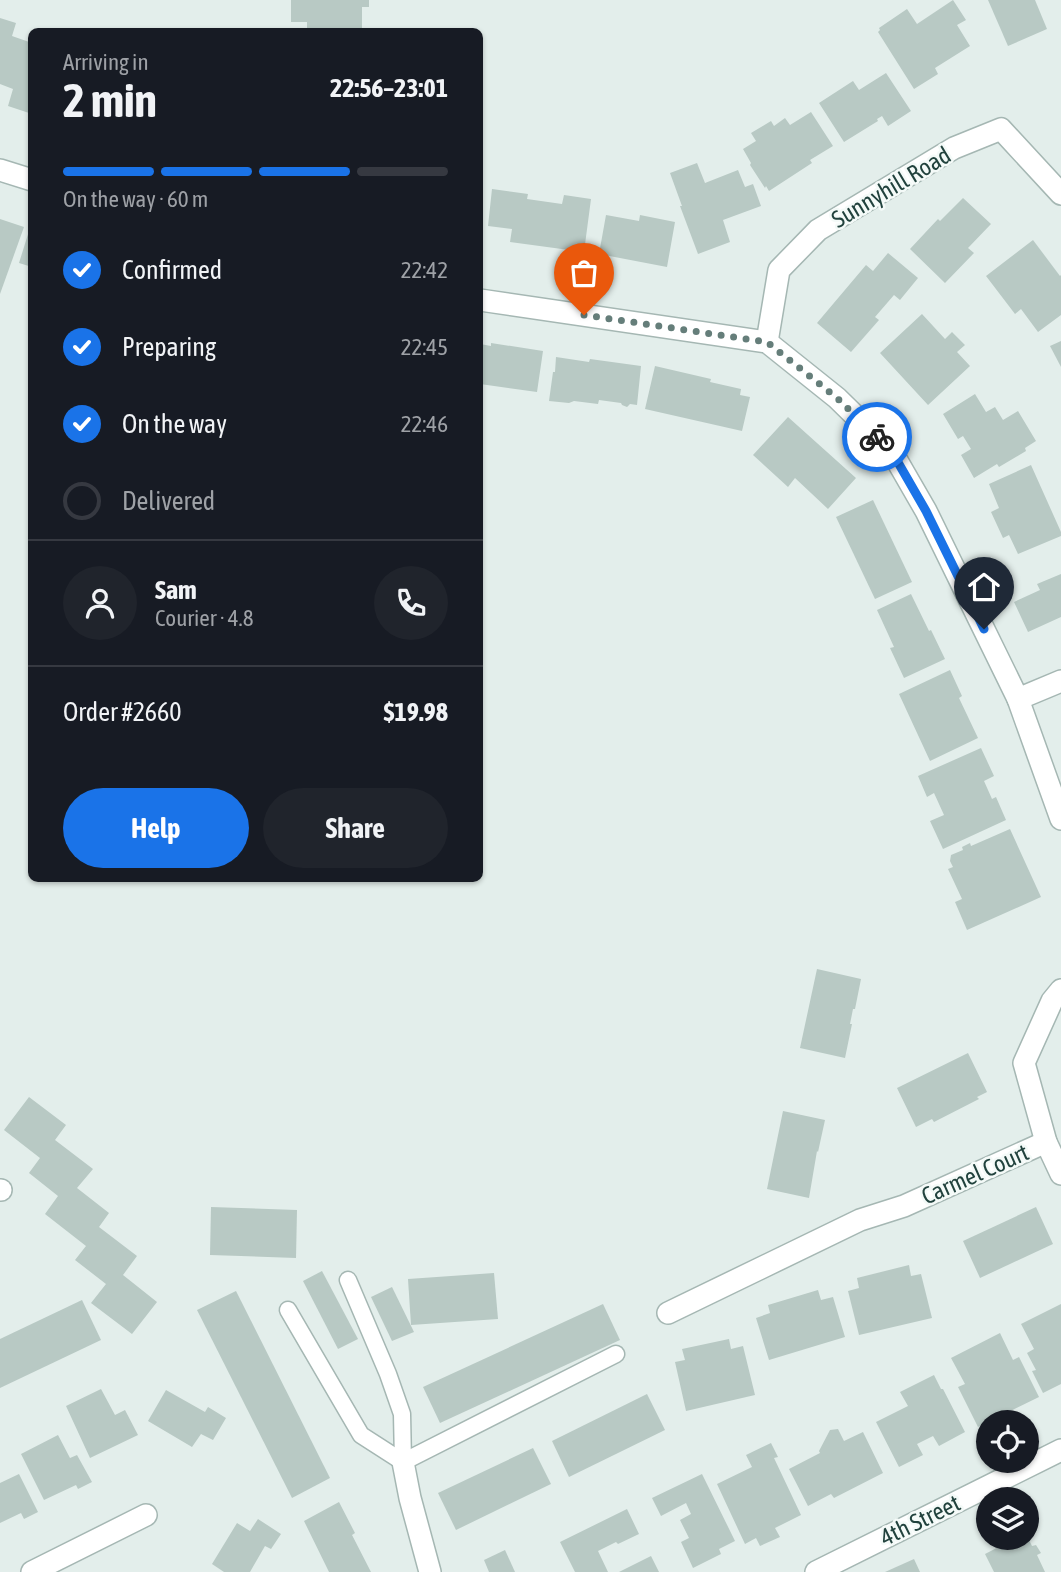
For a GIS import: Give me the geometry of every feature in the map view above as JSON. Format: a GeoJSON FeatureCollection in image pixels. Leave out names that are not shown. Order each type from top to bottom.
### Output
{"type":"FeatureCollection","features":[{"type":"Feature","properties":{"kind":"street","name":"Sunnyhill Road"},"geometry":{"type":"LineString","coordinates":[[767,342],[779,270],[818,230],[954,148],[1002,129],[1061,194]]}},
{"type":"Feature","properties":{"kind":"street"},"geometry":{"type":"LineString","coordinates":[[0,170],[28,179]]}},
{"type":"Feature","properties":{"kind":"street"},"geometry":{"type":"LineString","coordinates":[[483,300],[767,342],[837,398],[892,452],[926,511],[1018,699],[1061,819]]}},
{"type":"Feature","properties":{"kind":"street"},"geometry":{"type":"LineString","coordinates":[[1018,699],[1061,681]]}},
{"type":"Feature","properties":{"kind":"street"},"geometry":{"type":"LineString","coordinates":[[1061,990],[1052,1001],[1024,1063],[1046,1142],[1061,1174]]}},
{"type":"Feature","properties":{"kind":"street","name":"Carmel Court"},"geometry":{"type":"LineString","coordinates":[[668,1313],[860,1220],[904,1206],[1046,1142]]}},
{"type":"Feature","properties":{"kind":"street","name":"4th Street"},"geometry":{"type":"LineString","coordinates":[[816,1572],[1061,1450]]}},
{"type":"Feature","properties":{"kind":"street"},"geometry":{"type":"LineString","coordinates":[[403,1462],[430,1572]]}},
{"type":"Feature","properties":{"kind":"street"},"geometry":{"type":"LineString","coordinates":[[32,1572],[146,1515]]}},
{"type":"Feature","properties":{"kind":"lane"},"geometry":{"type":"LineString","coordinates":[[348,1280],[402,1414],[403,1462]]}},
{"type":"Feature","properties":{"kind":"lane"},"geometry":{"type":"LineString","coordinates":[[288,1310],[361,1435],[403,1462]]}},
{"type":"Feature","properties":{"kind":"lane"},"geometry":{"type":"LineString","coordinates":[[403,1462],[616,1354]]}},
{"type":"Feature","properties":{"kind":"building"},"geometry":{"type":"Polygon","coordinates":[[[291,0],[369,0],[369,7],[362,7],[362,28],[307,28],[307,22],[291,22],[291,0]]]}},
{"type":"Feature","properties":{"kind":"building"},"geometry":{"type":"Polygon","coordinates":[[[953,0],[966,20],[957,25],[970,46],[935,68],[938,74],[914,89],[878,32],[879,28],[907,9],[917,24],[953,0]]]}},
{"type":"Feature","properties":{"kind":"building"},"geometry":{"type":"Polygon","coordinates":[[[988,0],[1035,0],[1047,29],[1008,46],[988,0]]]}},
{"type":"Feature","properties":{"kind":"building"},"geometry":{"type":"Polygon","coordinates":[[[0,18],[16,23],[12,36],[28,42],[28,113],[8,106],[13,89],[0,84],[0,18]]]}},
{"type":"Feature","properties":{"kind":"building"},"geometry":{"type":"Polygon","coordinates":[[[886,73],[911,111],[888,126],[882,116],[844,142],[819,103],[853,81],[859,90],[886,73]]]}},
{"type":"Feature","properties":{"kind":"building"},"geometry":{"type":"Polygon","coordinates":[[[811,112],[833,146],[769,191],[750,165],[743,149],[756,141],[751,133],[771,121],[774,126],[785,118],[790,125],[811,112]]]}},
{"type":"Feature","properties":{"kind":"building"},"geometry":{"type":"Polygon","coordinates":[[[697,163],[705,183],[738,170],[745,187],[753,184],[761,206],[723,220],[730,242],[698,254],[670,173],[697,163]]]}},
{"type":"Feature","properties":{"kind":"building"},"geometry":{"type":"Polygon","coordinates":[[[492,189],[528,194],[527,199],[562,204],[564,195],[591,199],[584,252],[510,242],[512,229],[488,226],[492,189]]]}},
{"type":"Feature","properties":{"kind":"building"},"geometry":{"type":"Polygon","coordinates":[[[963,198],[991,224],[968,248],[974,253],[945,283],[910,249],[938,219],[940,221],[963,198]]]}},
{"type":"Feature","properties":{"kind":"building"},"geometry":{"type":"Polygon","coordinates":[[[606,215],[639,221],[640,215],[675,222],[667,267],[599,254],[606,215]]]}},
{"type":"Feature","properties":{"kind":"building"},"geometry":{"type":"Polygon","coordinates":[[[0,219],[24,227],[0,294],[0,219]]]}},
{"type":"Feature","properties":{"kind":"building"},"geometry":{"type":"Polygon","coordinates":[[[28,234],[28,266],[19,263],[28,234]]]}},
{"type":"Feature","properties":{"kind":"building"},"geometry":{"type":"Polygon","coordinates":[[[1033,240],[1061,275],[1061,315],[1038,332],[1021,309],[1015,314],[986,276],[1033,240]]]}},
{"type":"Feature","properties":{"kind":"building"},"geometry":{"type":"Polygon","coordinates":[[[888,253],[918,278],[900,300],[894,295],[875,317],[879,320],[851,352],[817,323],[866,265],[873,271],[888,253]]]}},
{"type":"Feature","properties":{"kind":"building"},"geometry":{"type":"Polygon","coordinates":[[[922,314],[945,339],[952,332],[965,345],[957,352],[970,366],[928,405],[880,353],[922,314]]]}},
{"type":"Feature","properties":{"kind":"building"},"geometry":{"type":"Polygon","coordinates":[[[1061,341],[1061,367],[1050,346],[1061,341]]]}},
{"type":"Feature","properties":{"kind":"building"},"geometry":{"type":"Polygon","coordinates":[[[491,343],[543,351],[537,392],[483,384],[483,345],[491,346],[491,343]]]}},
{"type":"Feature","properties":{"kind":"building"},"geometry":{"type":"Polygon","coordinates":[[[556,357],[641,366],[637,405],[630,404],[627,407],[621,403],[599,400],[598,404],[549,401],[556,357]]]}},
{"type":"Feature","properties":{"kind":"building"},"geometry":{"type":"Polygon","coordinates":[[[655,366],[741,389],[740,395],[750,397],[742,431],[645,409],[655,366]]]}},
{"type":"Feature","properties":{"kind":"building"},"geometry":{"type":"Polygon","coordinates":[[[975,394],[986,412],[995,407],[1003,420],[1018,411],[1036,441],[1025,448],[1026,451],[974,478],[961,455],[971,449],[963,436],[958,439],[943,414],[975,394]]]}},
{"type":"Feature","properties":{"kind":"building"},"geometry":{"type":"Polygon","coordinates":[[[788,417],[856,478],[828,509],[795,478],[788,487],[753,455],[788,417]]]}},
{"type":"Feature","properties":{"kind":"building"},"geometry":{"type":"Polygon","coordinates":[[[1031,465],[1061,536],[1018,554],[1009,535],[1003,538],[991,512],[999,508],[989,484],[1031,465]]]}},
{"type":"Feature","properties":{"kind":"building"},"geometry":{"type":"Polygon","coordinates":[[[873,500],[912,582],[875,599],[836,517],[873,500]]]}},
{"type":"Feature","properties":{"kind":"building"},"geometry":{"type":"Polygon","coordinates":[[[1061,574],[1061,617],[1028,632],[1014,602],[1040,590],[1037,584],[1061,574]]]}},
{"type":"Feature","properties":{"kind":"building"},"geometry":{"type":"Polygon","coordinates":[[[911,594],[945,659],[904,678],[890,648],[894,647],[877,610],[911,594]]]}},
{"type":"Feature","properties":{"kind":"building"},"geometry":{"type":"Polygon","coordinates":[[[950,670],[962,696],[959,698],[978,738],[930,761],[899,694],[950,670]]]}},
{"type":"Feature","properties":{"kind":"building"},"geometry":{"type":"Polygon","coordinates":[[[981,748],[994,776],[984,781],[992,799],[996,797],[1006,820],[943,849],[930,821],[944,815],[934,793],[927,797],[918,776],[981,748]]]}},
{"type":"Feature","properties":{"kind":"building"},"geometry":{"type":"Polygon","coordinates":[[[1010,829],[1041,897],[967,930],[955,902],[962,899],[948,869],[953,867],[951,855],[963,850],[962,847],[970,843],[971,846],[1010,829]]]}},
{"type":"Feature","properties":{"kind":"building"},"geometry":{"type":"Polygon","coordinates":[[[817,969],[861,979],[845,1058],[800,1048],[817,969]]]}},
{"type":"Feature","properties":{"kind":"building"},"geometry":{"type":"Polygon","coordinates":[[[968,1053],[987,1092],[977,1097],[979,1099],[934,1122],[932,1119],[916,1127],[897,1088],[968,1053]]]}},
{"type":"Feature","properties":{"kind":"building"},"geometry":{"type":"Polygon","coordinates":[[[29,1097],[66,1125],[55,1140],[93,1169],[77,1188],[109,1213],[99,1227],[137,1256],[123,1275],[157,1302],[132,1334],[91,1303],[106,1284],[75,1260],[86,1246],[45,1214],[58,1196],[29,1173],[40,1158],[4,1130],[29,1097]]]}},
{"type":"Feature","properties":{"kind":"building"},"geometry":{"type":"Polygon","coordinates":[[[783,1111],[825,1120],[809,1198],[767,1189],[783,1111]]]}},
{"type":"Feature","properties":{"kind":"building"},"geometry":{"type":"Polygon","coordinates":[[[211,1207],[297,1210],[296,1258],[210,1255],[211,1207]]]}},
{"type":"Feature","properties":{"kind":"building"},"geometry":{"type":"Polygon","coordinates":[[[1036,1207],[1053,1244],[980,1278],[963,1241],[1036,1207]]]}},
{"type":"Feature","properties":{"kind":"building"},"geometry":{"type":"Polygon","coordinates":[[[909,1265],[911,1276],[921,1274],[932,1318],[859,1335],[848,1291],[859,1288],[857,1278],[909,1265]]]}},
{"type":"Feature","properties":{"kind":"building"},"geometry":{"type":"Polygon","coordinates":[[[322,1271],[358,1339],[338,1349],[303,1281],[322,1271]]]}},
{"type":"Feature","properties":{"kind":"building"},"geometry":{"type":"Polygon","coordinates":[[[494,1273],[498,1319],[411,1325],[408,1279],[494,1273]]]}},
{"type":"Feature","properties":{"kind":"building"},"geometry":{"type":"Polygon","coordinates":[[[392,1287],[414,1332],[392,1341],[371,1297],[392,1287]]]}},
{"type":"Feature","properties":{"kind":"building"},"geometry":{"type":"Polygon","coordinates":[[[818,1290],[821,1300],[833,1297],[845,1337],[769,1360],[756,1318],[770,1313],[768,1305],[818,1290]]]}},
{"type":"Feature","properties":{"kind":"building"},"geometry":{"type":"Polygon","coordinates":[[[236,1291],[330,1478],[292,1498],[197,1310],[236,1291]]]}},
{"type":"Feature","properties":{"kind":"building"},"geometry":{"type":"Polygon","coordinates":[[[82,1300],[101,1340],[0,1388],[0,1339],[82,1300]]]}},
{"type":"Feature","properties":{"kind":"building"},"geometry":{"type":"Polygon","coordinates":[[[603,1304],[620,1340],[440,1423],[423,1387],[603,1304]]]}},
{"type":"Feature","properties":{"kind":"building"},"geometry":{"type":"Polygon","coordinates":[[[1061,1304],[1061,1384],[1043,1393],[1027,1353],[1034,1349],[1021,1324],[1061,1304]]]}},
{"type":"Feature","properties":{"kind":"building"},"geometry":{"type":"Polygon","coordinates":[[[1000,1333],[1013,1360],[1019,1357],[1039,1397],[1013,1410],[976,1410],[976,1423],[958,1387],[965,1384],[951,1358],[1000,1333]]]}},
{"type":"Feature","properties":{"kind":"building"},"geometry":{"type":"Polygon","coordinates":[[[729,1339],[731,1349],[743,1346],[755,1395],[686,1411],[675,1362],[685,1360],[682,1349],[729,1339]]]}},
{"type":"Feature","properties":{"kind":"building"},"geometry":{"type":"Polygon","coordinates":[[[934,1375],[965,1432],[939,1446],[933,1436],[917,1444],[923,1455],[899,1467],[876,1422],[908,1406],[900,1392],[934,1375]]]}},
{"type":"Feature","properties":{"kind":"building"},"geometry":{"type":"Polygon","coordinates":[[[101,1389],[115,1415],[125,1410],[138,1435],[90,1458],[66,1406],[101,1389]]]}},
{"type":"Feature","properties":{"kind":"building"},"geometry":{"type":"Polygon","coordinates":[[[166,1390],[205,1412],[208,1407],[226,1418],[213,1440],[201,1434],[192,1447],[148,1421],[166,1390]]]}},
{"type":"Feature","properties":{"kind":"building"},"geometry":{"type":"Polygon","coordinates":[[[647,1394],[665,1430],[569,1477],[552,1441],[647,1394]]]}},
{"type":"Feature","properties":{"kind":"building"},"geometry":{"type":"Polygon","coordinates":[[[838,1429],[844,1441],[863,1432],[883,1473],[834,1498],[831,1494],[808,1506],[789,1469],[820,1453],[830,1430],[838,1429]]]}},
{"type":"Feature","properties":{"kind":"building"},"geometry":{"type":"Polygon","coordinates":[[[58,1435],[70,1458],[77,1455],[92,1482],[78,1489],[76,1485],[44,1500],[21,1454],[58,1435]]]}},
{"type":"Feature","properties":{"kind":"building"},"geometry":{"type":"Polygon","coordinates":[[[771,1443],[778,1457],[774,1458],[801,1515],[775,1528],[780,1537],[760,1546],[756,1538],[745,1544],[717,1484],[752,1467],[746,1455],[771,1443]]]}},
{"type":"Feature","properties":{"kind":"building"},"geometry":{"type":"Polygon","coordinates":[[[533,1448],[551,1484],[456,1530],[438,1493],[533,1448]]]}},
{"type":"Feature","properties":{"kind":"building"},"geometry":{"type":"Polygon","coordinates":[[[19,1474],[38,1512],[24,1519],[21,1513],[0,1523],[0,1483],[19,1474]]]}},
{"type":"Feature","properties":{"kind":"building"},"geometry":{"type":"Polygon","coordinates":[[[702,1474],[735,1541],[719,1549],[721,1554],[693,1568],[681,1542],[689,1538],[680,1520],[691,1514],[686,1503],[661,1516],[652,1498],[702,1474]]]}},
{"type":"Feature","properties":{"kind":"building"},"geometry":{"type":"Polygon","coordinates":[[[339,1502],[371,1572],[329,1572],[304,1521],[339,1502]]]}},
{"type":"Feature","properties":{"kind":"building"},"geometry":{"type":"Polygon","coordinates":[[[627,1509],[639,1534],[598,1551],[608,1572],[575,1572],[560,1542],[627,1509]]]}},
{"type":"Feature","properties":{"kind":"building"},"geometry":{"type":"Polygon","coordinates":[[[258,1519],[281,1534],[271,1549],[265,1546],[250,1572],[224,1572],[212,1564],[237,1523],[250,1531],[258,1519]]]}},
{"type":"Feature","properties":{"kind":"building"},"geometry":{"type":"Polygon","coordinates":[[[505,1550],[515,1572],[489,1572],[484,1560],[505,1550]]]}},
{"type":"Feature","properties":{"kind":"building"},"geometry":{"type":"Polygon","coordinates":[[[993,1550],[1039,1550],[1041,1553],[1037,1555],[1045,1572],[994,1572],[985,1554],[993,1550]]]}},
{"type":"Feature","properties":{"kind":"building"},"geometry":{"type":"Polygon","coordinates":[[[651,1556],[659,1572],[619,1572],[651,1556]]]}},
{"type":"Feature","properties":{"kind":"building"},"geometry":{"type":"Polygon","coordinates":[[[914,1559],[920,1572],[885,1572],[914,1559]]]}},
{"type":"Feature","properties":{"kind":"way so far"},"geometry":{"type":"LineString","coordinates":[[584,315],[767,342],[837,398],[877,437]]}},
{"type":"Feature","properties":{"kind":"route"},"geometry":{"type":"LineString","coordinates":[[877,437],[892,452],[926,511],[984,629]]}}]}
